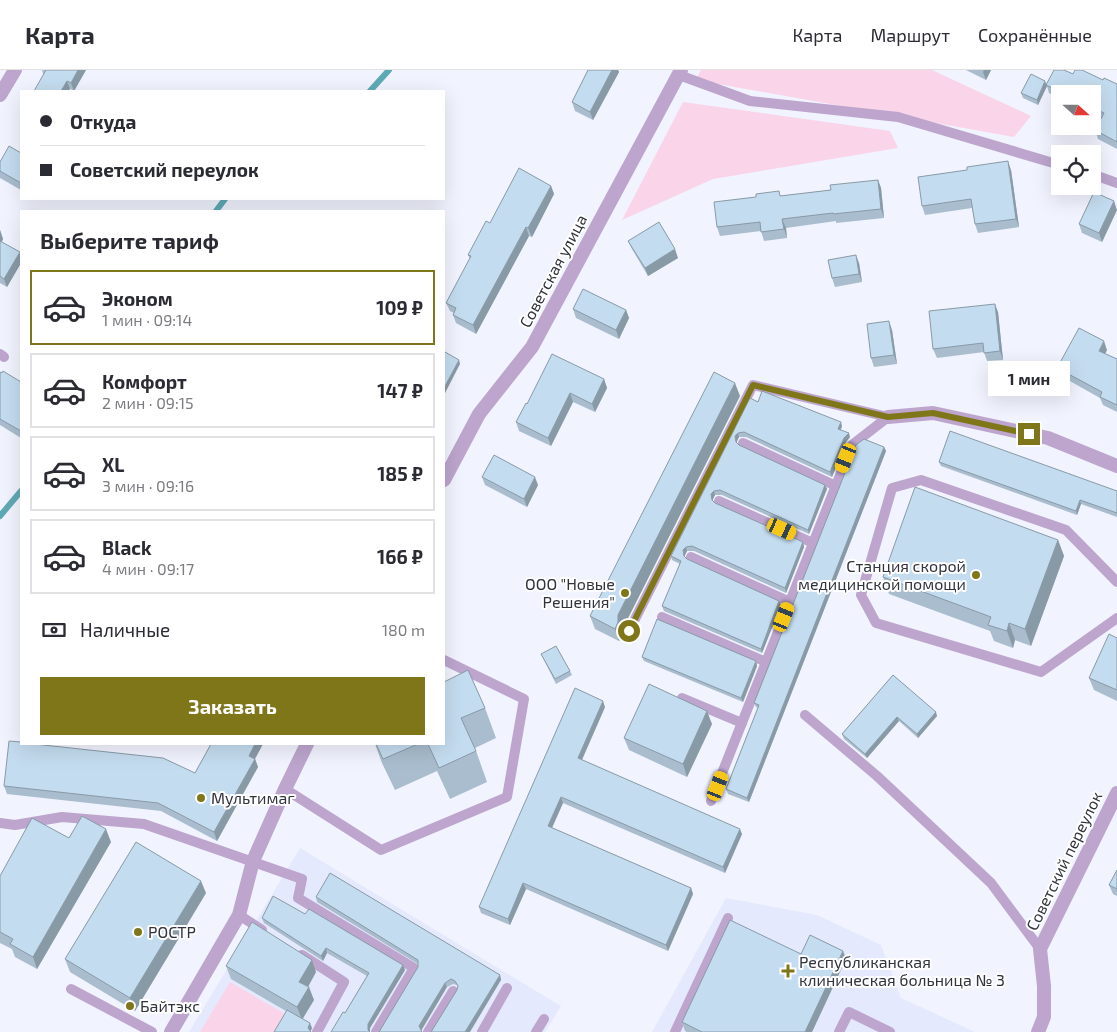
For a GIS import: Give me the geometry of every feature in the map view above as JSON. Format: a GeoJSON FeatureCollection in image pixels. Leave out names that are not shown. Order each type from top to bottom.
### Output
{"type":"FeatureCollection","features":[{"type":"Feature","properties":{"kind":"street"},"geometry":{"type":"LineString","coordinates":[[0,95],[15,70]]}},
{"type":"Feature","properties":{"kind":"street","name":"Советская улица"},"geometry":{"type":"LineString","coordinates":[[445,478],[479,414],[532,347],[680,72]]}},
{"type":"Feature","properties":{"kind":"street"},"geometry":{"type":"LineString","coordinates":[[888,417],[933,413],[1048,438],[1117,466]]}},
{"type":"Feature","properties":{"kind":"street"},"geometry":{"type":"LineString","coordinates":[[171,1032],[239,915],[253,861],[284,790],[306,745]]}},
{"type":"Feature","properties":{"kind":"street","name":"Советский переулок"},"geometry":{"type":"LineString","coordinates":[[1038,1032],[1044,1017],[1044,986],[1040,949],[1117,793]]}},
{"type":"Feature","properties":{"kind":"lane"},"geometry":{"type":"LineString","coordinates":[[680,72],[750,101],[898,117],[1051,162]]}},
{"type":"Feature","properties":{"kind":"lane"},"geometry":{"type":"LineString","coordinates":[[1101,177],[1117,183]]}},
{"type":"Feature","properties":{"kind":"lane"},"geometry":{"type":"LineString","coordinates":[[629,631],[753,385],[888,417]]}},
{"type":"Feature","properties":{"kind":"lane"},"geometry":{"type":"LineString","coordinates":[[711,801],[852,445],[888,417]]}},
{"type":"Feature","properties":{"kind":"lane"},"geometry":{"type":"LineString","coordinates":[[743,443],[836,486]]}},
{"type":"Feature","properties":{"kind":"lane"},"geometry":{"type":"LineString","coordinates":[[1117,582],[1066,530],[921,480],[892,488],[861,594],[876,622],[1041,672],[1117,618]]}},
{"type":"Feature","properties":{"kind":"lane"},"geometry":{"type":"LineString","coordinates":[[719,501],[813,543]]}},
{"type":"Feature","properties":{"kind":"lane"},"geometry":{"type":"LineString","coordinates":[[691,557],[790,602]]}},
{"type":"Feature","properties":{"kind":"lane"},"geometry":{"type":"LineString","coordinates":[[662,617],[766,662]]}},
{"type":"Feature","properties":{"kind":"lane"},"geometry":{"type":"LineString","coordinates":[[284,790],[381,850],[507,797],[524,698],[445,660]]}},
{"type":"Feature","properties":{"kind":"lane"},"geometry":{"type":"LineString","coordinates":[[682,698],[742,723]]}},
{"type":"Feature","properties":{"kind":"lane"},"geometry":{"type":"LineString","coordinates":[[805,715],[877,776],[991,883],[1040,949]]}},
{"type":"Feature","properties":{"kind":"lane"},"geometry":{"type":"LineString","coordinates":[[0,823],[15,825],[62,817],[144,824],[302,879],[298,898],[414,968],[376,1032]]}},
{"type":"Feature","properties":{"kind":"lane"},"geometry":{"type":"LineString","coordinates":[[239,915],[271,936]]}},
{"type":"Feature","properties":{"kind":"lane"},"geometry":{"type":"LineString","coordinates":[[675,1032],[728,918]]}},
{"type":"Feature","properties":{"kind":"lane"},"geometry":{"type":"LineString","coordinates":[[295,951],[344,982],[317,1032]]}},
{"type":"Feature","properties":{"kind":"lane"},"geometry":{"type":"LineString","coordinates":[[482,1032],[507,988]]}},
{"type":"Feature","properties":{"kind":"lane"},"geometry":{"type":"LineString","coordinates":[[71,989],[152,1032]]}},
{"type":"Feature","properties":{"kind":"lane"},"geometry":{"type":"LineString","coordinates":[[428,1032],[453,991]]}},
{"type":"Feature","properties":{"kind":"lane"},"geometry":{"type":"LineString","coordinates":[[839,1032],[849,1012],[890,1032]]}},
{"type":"Feature","properties":{"kind":"lane"},"geometry":{"type":"LineString","coordinates":[[536,1032],[544,1019]]}},
{"type":"Feature","properties":{"kind":"shaded area"},"geometry":{"type":"Polygon","coordinates":[[[701,70],[932,70],[1031,116],[1014,137],[696,80],[701,70]]]}},
{"type":"Feature","properties":{"kind":"shaded area"},"geometry":{"type":"Polygon","coordinates":[[[683,102],[890,131],[898,148],[713,179],[622,220],[683,102]]]}},
{"type":"Feature","properties":{"kind":"shaded area"},"geometry":{"type":"Polygon","coordinates":[[[300,848],[561,1006],[545,1032],[189,1032],[300,848]]]}},
{"type":"Feature","properties":{"kind":"shaded area","name":"Республиканская клиническая больница № 3"},"geometry":{"type":"Polygon","coordinates":[[[726,898],[817,915],[881,945],[901,998],[975,1032],[652,1032],[726,898]]]}},
{"type":"Feature","properties":{"kind":"shaded area"},"geometry":{"type":"Polygon","coordinates":[[[230,982],[287,1015],[276,1032],[200,1032],[230,982]]]}},
{"type":"Feature","properties":{"kind":"building"},"geometry":{"type":"Polygon","coordinates":[[[46,70],[78,70],[71,83],[67,81],[62,90],[35,90],[46,70]]]}},
{"type":"Feature","properties":{"kind":"building"},"geometry":{"type":"Polygon","coordinates":[[[588,70],[612,70],[590,112],[572,102],[588,70]]]}},
{"type":"Feature","properties":{"kind":"building"},"geometry":{"type":"Polygon","coordinates":[[[1054,70],[1064,70],[1073,74],[1075,70],[1082,70],[1117,84],[1117,142],[1101,133],[1101,119],[1104,113],[1101,112],[1101,85],[1051,85],[1051,87],[1046,85],[1054,70]]]}},
{"type":"Feature","properties":{"kind":"building"},"geometry":{"type":"Polygon","coordinates":[[[1031,74],[1045,81],[1037,100],[1021,93],[1031,74]]]}},
{"type":"Feature","properties":{"kind":"building"},"geometry":{"type":"Polygon","coordinates":[[[9,146],[20,152],[20,182],[0,171],[0,162],[9,146]]]}},
{"type":"Feature","properties":{"kind":"building"},"geometry":{"type":"Polygon","coordinates":[[[1008,161],[1016,219],[975,224],[971,199],[922,206],[918,177],[967,170],[967,167],[1008,161]]]}},
{"type":"Feature","properties":{"kind":"building"},"geometry":{"type":"Polygon","coordinates":[[[519,168],[551,186],[528,228],[526,227],[473,325],[453,315],[456,308],[446,303],[471,256],[468,255],[486,221],[490,223],[519,168]]]}},
{"type":"Feature","properties":{"kind":"building"},"geometry":{"type":"Polygon","coordinates":[[[878,180],[881,209],[782,219],[784,229],[761,232],[760,222],[717,227],[714,202],[756,197],[756,194],[779,191],[780,196],[831,190],[830,185],[878,180]]]}},
{"type":"Feature","properties":{"kind":"building"},"geometry":{"type":"Polygon","coordinates":[[[1093,195],[1101,195],[1114,201],[1099,233],[1079,224],[1093,195]]]}},
{"type":"Feature","properties":{"kind":"building"},"geometry":{"type":"Polygon","coordinates":[[[659,222],[675,249],[645,268],[628,241],[659,222]]]}},
{"type":"Feature","properties":{"kind":"building"},"geometry":{"type":"Polygon","coordinates":[[[0,241],[20,252],[4,279],[0,276],[0,241]]]}},
{"type":"Feature","properties":{"kind":"building"},"geometry":{"type":"Polygon","coordinates":[[[856,255],[859,274],[832,278],[828,260],[856,255]]]}},
{"type":"Feature","properties":{"kind":"building"},"geometry":{"type":"Polygon","coordinates":[[[583,289],[626,310],[616,330],[573,309],[583,289]]]}},
{"type":"Feature","properties":{"kind":"building"},"geometry":{"type":"Polygon","coordinates":[[[995,304],[1000,351],[984,353],[983,343],[933,349],[929,311],[995,304]]]}},
{"type":"Feature","properties":{"kind":"building"},"geometry":{"type":"Polygon","coordinates":[[[889,321],[894,355],[871,358],[867,324],[889,321]]]}},
{"type":"Feature","properties":{"kind":"building"},"geometry":{"type":"Polygon","coordinates":[[[1079,328],[1104,341],[1099,351],[1117,359],[1117,405],[1100,397],[1102,392],[1057,368],[1079,328]]]}},
{"type":"Feature","properties":{"kind":"building"},"geometry":{"type":"Polygon","coordinates":[[[445,352],[459,360],[445,386],[445,352]]]}},
{"type":"Feature","properties":{"kind":"building"},"geometry":{"type":"Polygon","coordinates":[[[552,354],[604,379],[592,404],[570,393],[548,438],[516,422],[552,354]]]}},
{"type":"Feature","properties":{"kind":"building"},"geometry":{"type":"Polygon","coordinates":[[[3,371],[20,381],[20,430],[0,419],[0,372],[2,373],[3,371]]]}},
{"type":"Feature","properties":{"kind":"building"},"geometry":{"type":"Polygon","coordinates":[[[714,372],[735,383],[618,615],[615,629],[590,616],[714,372]]]}},
{"type":"Feature","properties":{"kind":"building"},"geometry":{"type":"Polygon","coordinates":[[[762,391],[841,422],[838,429],[849,433],[844,438],[830,472],[744,432],[738,433],[735,436],[736,442],[739,445],[825,485],[808,530],[720,490],[714,491],[711,494],[712,500],[715,503],[803,542],[785,588],[692,546],[686,547],[683,550],[684,556],[687,559],[779,601],[761,649],[662,606],[681,561],[671,556],[750,398],[758,402],[762,391]]]}},
{"type":"Feature","properties":{"kind":"building"},"geometry":{"type":"Polygon","coordinates":[[[950,431],[1117,491],[1117,513],[1080,500],[1076,511],[939,462],[950,431]]]}},
{"type":"Feature","properties":{"kind":"building"},"geometry":{"type":"Polygon","coordinates":[[[864,439],[884,447],[747,798],[726,789],[759,705],[754,703],[856,445],[864,439]]]}},
{"type":"Feature","properties":{"kind":"building"},"geometry":{"type":"Polygon","coordinates":[[[494,455],[535,477],[524,499],[482,477],[494,455]]]}},
{"type":"Feature","properties":{"kind":"building","name":"Станция скорой медицинской помощи"},"geometry":{"type":"Polygon","coordinates":[[[915,487],[1058,540],[1025,629],[1009,623],[1007,631],[988,625],[991,617],[883,577],[915,487]]]}},
{"type":"Feature","properties":{"kind":"building"},"geometry":{"type":"Polygon","coordinates":[[[657,619],[756,661],[741,698],[642,657],[657,619]]]}},
{"type":"Feature","properties":{"kind":"building"},"geometry":{"type":"Polygon","coordinates":[[[1109,634],[1117,638],[1117,690],[1089,678],[1109,634]]]}},
{"type":"Feature","properties":{"kind":"building"},"geometry":{"type":"Polygon","coordinates":[[[556,646],[570,671],[555,679],[541,654],[556,646]]]}},
{"type":"Feature","properties":{"kind":"building"},"geometry":{"type":"Polygon","coordinates":[[[468,670],[485,708],[461,718],[476,751],[439,768],[428,745],[445,745],[445,682],[468,670]]]}},
{"type":"Feature","properties":{"kind":"building"},"geometry":{"type":"Polygon","coordinates":[[[893,675],[936,712],[917,734],[897,717],[865,754],[842,734],[893,675]]]}},
{"type":"Feature","properties":{"kind":"building"},"geometry":{"type":"Polygon","coordinates":[[[649,684],[707,711],[683,764],[624,738],[649,684]]]}},
{"type":"Feature","properties":{"kind":"building"},"geometry":{"type":"Polygon","coordinates":[[[575,688],[603,701],[578,758],[740,829],[723,867],[561,797],[548,826],[691,888],[666,945],[523,883],[508,919],[479,907],[575,688]]]}},
{"type":"Feature","properties":{"kind":"building"},"geometry":{"type":"Polygon","coordinates":[[[9,741],[20,742],[20,745],[43,745],[163,758],[195,773],[210,745],[254,745],[249,756],[255,759],[214,832],[158,803],[4,786],[9,741]]]}},
{"type":"Feature","properties":{"kind":"building"},"geometry":{"type":"Polygon","coordinates":[[[376,745],[416,745],[383,759],[376,745]]]}},
{"type":"Feature","properties":{"kind":"building"},"geometry":{"type":"Polygon","coordinates":[[[82,816],[106,829],[33,957],[10,944],[13,939],[0,932],[0,876],[32,818],[69,838],[82,816]]]}},
{"type":"Feature","properties":{"kind":"building","name":"РОСТР"},"geometry":{"type":"Polygon","coordinates":[[[136,842],[201,881],[130,998],[65,959],[136,842]]]}},
{"type":"Feature","properties":{"kind":"building"},"geometry":{"type":"Polygon","coordinates":[[[1117,870],[1117,889],[1109,885],[1117,870]]]}},
{"type":"Feature","properties":{"kind":"building"},"geometry":{"type":"Polygon","coordinates":[[[330,873],[500,975],[465,1032],[431,1032],[457,990],[458,986],[451,979],[445,983],[419,1026],[422,1032],[379,1032],[418,967],[418,960],[316,897],[330,873]]]}},
{"type":"Feature","properties":{"kind":"building"},"geometry":{"type":"Polygon","coordinates":[[[273,896],[305,914],[309,909],[403,965],[368,1024],[370,1032],[331,1032],[369,973],[326,948],[321,956],[262,918],[273,896]]]}},
{"type":"Feature","properties":{"kind":"building"},"geometry":{"type":"Polygon","coordinates":[[[730,920],[801,954],[810,935],[843,951],[805,1032],[702,1032],[682,1022],[730,920]]]}},
{"type":"Feature","properties":{"kind":"building"},"geometry":{"type":"Polygon","coordinates":[[[252,922],[312,960],[299,982],[309,987],[297,1007],[226,966],[252,922]]]}},
{"type":"Feature","properties":{"kind":"building"},"geometry":{"type":"Polygon","coordinates":[[[287,1010],[310,1023],[308,1028],[311,1032],[274,1032],[287,1010]]]}},
{"type":"Feature","properties":{"kind":"waterway"},"geometry":{"type":"LineString","coordinates":[[371,90],[389,70]]}},
{"type":"Feature","properties":{"kind":"waterway"},"geometry":{"type":"LineString","coordinates":[[217,210],[224,200]]}},
{"type":"Feature","properties":{"kind":"waterway"},"geometry":{"type":"LineString","coordinates":[[0,516],[20,492]]}},
{"type":"Feature","properties":{"kind":"place","name":"Станция скорой медицинской помощи"},"geometry":{"type":"Point","coordinates":[976,575]}},
{"type":"Feature","properties":{"kind":"place","name":"ООО \"Новые Решения\""},"geometry":{"type":"Point","coordinates":[625,593]}},
{"type":"Feature","properties":{"kind":"place","name":"Мультимаг"},"geometry":{"type":"Point","coordinates":[201,798]}},
{"type":"Feature","properties":{"kind":"place","name":"РОСТР"},"geometry":{"type":"Point","coordinates":[138,932]}},
{"type":"Feature","properties":{"kind":"place","name":"Республиканская клиническая больница № 3"},"geometry":{"type":"Point","coordinates":[788,971]}},
{"type":"Feature","properties":{"kind":"place","name":"Байтэкс"},"geometry":{"type":"Point","coordinates":[130,1006]}},
{"type":"Feature","properties":{"kind":"route"},"geometry":{"type":"LineString","coordinates":[[629,631],[753,385],[888,417],[933,413],[1029,434]]}}]}
